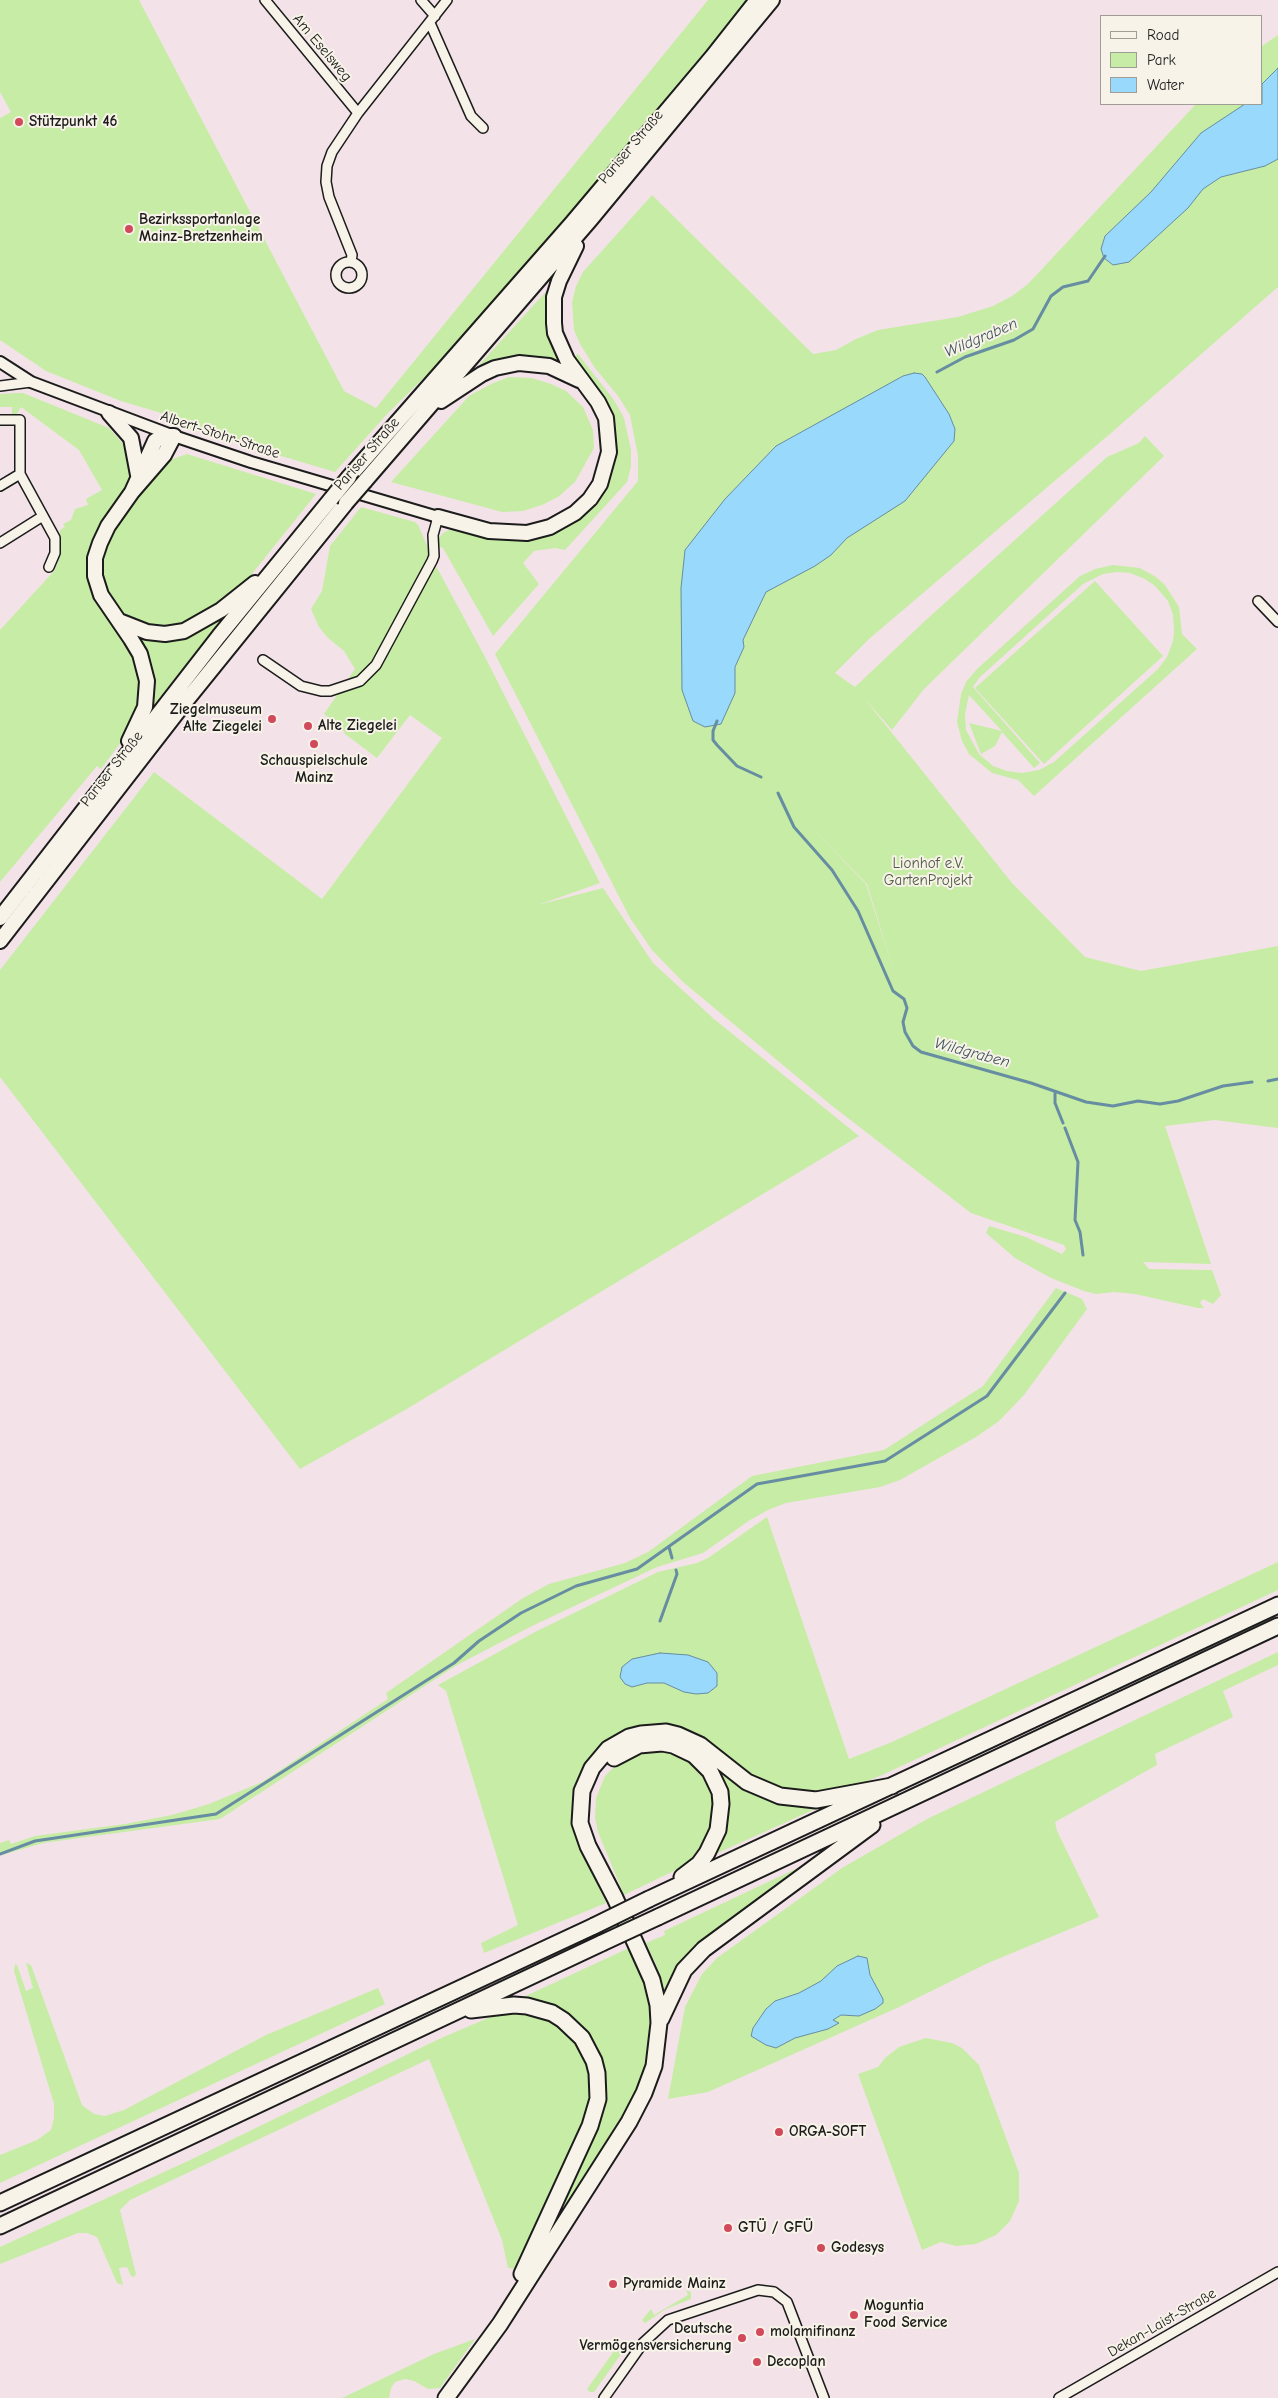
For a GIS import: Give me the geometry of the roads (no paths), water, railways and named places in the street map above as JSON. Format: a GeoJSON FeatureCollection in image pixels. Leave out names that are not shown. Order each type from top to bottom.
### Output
{"type":"FeatureCollection","features":[{"type":"Feature","properties":{"kind":"highway","name":"Pariser Straße"},"geometry":{"type":"LineString","coordinates":[[0,918],[272,570],[350,477],[572,223],[712,57],[757,0]]}},
{"type":"Feature","properties":{"kind":"highway","name":"Pariser Straße"},"geometry":{"type":"LineString","coordinates":[[0,941],[186,701],[346,503],[591,219],[772,0]]}},
{"type":"Feature","properties":{"kind":"highway"},"geometry":{"type":"LineString","coordinates":[[438,518],[489,531],[527,533],[560,522],[584,505],[595,492],[604,476],[610,442],[604,413],[561,348],[555,333],[553,310],[554,297],[563,269],[591,219]]}},
{"type":"Feature","properties":{"kind":"highway"},"geometry":{"type":"LineString","coordinates":[[426,411],[482,374],[508,365],[529,362],[544,364],[558,368],[582,382]]}},
{"type":"Feature","properties":{"kind":"highway"},"geometry":{"type":"LineString","coordinates":[[109,413],[131,438],[138,477]]}},
{"type":"Feature","properties":{"kind":"highway"},"geometry":{"type":"LineString","coordinates":[[100,788],[134,732],[145,707],[147,681],[140,654],[100,595],[95,576],[95,558],[103,536],[132,492],[164,455],[174,436],[163,436],[155,441],[132,492]]}},
{"type":"Feature","properties":{"kind":"highway"},"geometry":{"type":"LineString","coordinates":[[118,620],[147,632],[165,634],[184,631],[221,610],[272,570]]}},
{"type":"Feature","properties":{"kind":"highway"},"geometry":{"type":"LineString","coordinates":[[0,2203],[1278,1605]]}},
{"type":"Feature","properties":{"kind":"highway"},"geometry":{"type":"LineString","coordinates":[[0,2226],[1278,1626]]}},
{"type":"Feature","properties":{"kind":"highway"},"geometry":{"type":"LineString","coordinates":[[446,2398],[500,2324],[629,2122],[644,2093],[654,2066],[659,2023],[658,2005],[652,1980],[616,1898],[586,1840],[580,1823],[580,1803],[586,1779],[599,1758],[608,1749],[629,1737],[660,1732],[689,1739],[700,1745],[747,1782],[768,1793],[792,1799],[816,1800],[892,1786]]}},
{"type":"Feature","properties":{"kind":"highway"},"geometry":{"type":"LineString","coordinates":[[616,1898],[592,1831],[590,1818],[592,1792],[602,1771],[618,1755],[639,1745],[662,1743],[673,1745],[694,1755],[710,1772],[720,1792],[721,1817],[714,1842],[699,1864],[649,1899]]}},
{"type":"Feature","properties":{"kind":"highway"},"geometry":{"type":"LineString","coordinates":[[659,2023],[681,1976],[704,1949],[898,1806]]}},
{"type":"Feature","properties":{"kind":"highway"},"geometry":{"type":"LineString","coordinates":[[454,2013],[514,2005],[534,2007],[552,2014],[563,2020],[582,2038],[589,2049],[597,2073],[598,2099],[590,2126],[500,2324]]}},
{"type":"Feature","properties":{"kind":"street","name":"Am Eselsweg"},"geometry":{"type":"LineString","coordinates":[[265,0],[358,113]]}},
{"type":"Feature","properties":{"kind":"street"},"geometry":{"type":"LineString","coordinates":[[420,0],[432,19],[470,116],[484,128]]}},
{"type":"Feature","properties":{"kind":"street"},"geometry":{"type":"LineString","coordinates":[[351,262],[352,255],[329,197],[326,182],[327,166],[332,152],[358,113],[447,0]]}},
{"type":"Feature","properties":{"kind":"street","name":"Albert-Stohr-Straße"},"geometry":{"type":"LineString","coordinates":[[0,362],[31,382],[109,413],[251,462],[438,518]]}},
{"type":"Feature","properties":{"kind":"street"},"geometry":{"type":"LineString","coordinates":[[0,386],[31,382]]}},
{"type":"Feature","properties":{"kind":"street"},"geometry":{"type":"LineString","coordinates":[[0,420],[20,420],[20,474],[55,538],[55,553],[49,567]]}},
{"type":"Feature","properties":{"kind":"street"},"geometry":{"type":"LineString","coordinates":[[0,486],[20,474]]}},
{"type":"Feature","properties":{"kind":"street"},"geometry":{"type":"LineString","coordinates":[[0,543],[43,516]]}},
{"type":"Feature","properties":{"kind":"street"},"geometry":{"type":"LineString","coordinates":[[264,660],[301,686],[321,691],[330,691],[360,680],[376,665],[434,556],[433,534],[438,518]]}},
{"type":"Feature","properties":{"kind":"street"},"geometry":{"type":"LineString","coordinates":[[1258,601],[1278,622]]}},
{"type":"Feature","properties":{"kind":"street","name":"Dekan-Laist-Straße"},"geometry":{"type":"LineString","coordinates":[[1062,2397],[1278,2272]]}},
{"type":"Feature","properties":{"kind":"street"},"geometry":{"type":"LineString","coordinates":[[604,2398],[643,2343],[668,2320],[758,2290],[774,2292],[788,2302],[824,2398]]}},
{"type":"Feature","properties":{"kind":"water"},"geometry":{"type":"Polygon","coordinates":[[[1278,68],[1278,159],[1265,166],[1221,177],[1203,189],[1188,208],[1129,262],[1113,265],[1104,258],[1101,249],[1105,236],[1151,192],[1201,133],[1243,105],[1263,105],[1263,83],[1278,68]]]}},
{"type":"Feature","properties":{"kind":"water"},"geometry":{"type":"Polygon","coordinates":[[[914,373],[922,374],[925,377],[949,414],[955,429],[954,441],[905,501],[847,538],[831,555],[815,566],[766,592],[743,640],[744,647],[735,667],[735,693],[721,724],[705,727],[693,721],[682,690],[681,588],[685,550],[725,499],[776,446],[903,376],[914,373]]]}},
{"type":"Feature","properties":{"kind":"water"},"geometry":{"type":"Polygon","coordinates":[[[660,1653],[688,1655],[708,1662],[717,1673],[717,1686],[708,1693],[696,1694],[684,1692],[664,1683],[647,1683],[632,1687],[625,1684],[620,1677],[622,1667],[632,1659],[660,1653]]]}},
{"type":"Feature","properties":{"kind":"water"},"geometry":{"type":"Polygon","coordinates":[[[858,1956],[867,1958],[870,1975],[883,1999],[883,2003],[875,2009],[859,2016],[841,2015],[833,2020],[839,2023],[828,2029],[795,2038],[776,2048],[766,2045],[751,2036],[753,2028],[766,2009],[775,2001],[799,1993],[821,1981],[837,1966],[858,1956]]]}},
{"type":"Feature","properties":{"kind":"waterway","name":"Wildgraben"},"geometry":{"type":"LineString","coordinates":[[937,372],[965,357],[1014,340],[1033,329],[1051,296],[1063,287],[1088,281],[1105,256]]}},
{"type":"Feature","properties":{"kind":"waterway","name":"Wildgraben"},"geometry":{"type":"LineString","coordinates":[[717,721],[713,731],[713,740],[737,766],[761,777]]}},
{"type":"Feature","properties":{"kind":"waterway","name":"Wildgraben"},"geometry":{"type":"LineString","coordinates":[[778,793],[794,827],[832,870],[858,911],[893,991],[904,999],[907,1008],[903,1022],[905,1032],[913,1046],[921,1052],[1031,1083],[1086,1102],[1113,1106],[1138,1101],[1160,1104],[1178,1101],[1223,1086],[1252,1082]]}},
{"type":"Feature","properties":{"kind":"waterway","name":"Wildgraben"},"geometry":{"type":"LineString","coordinates":[[1268,1081],[1278,1079]]}},
{"type":"Feature","properties":{"kind":"waterway"},"geometry":{"type":"LineString","coordinates":[[1055,1093],[1055,1103],[1063,1123]]}},
{"type":"Feature","properties":{"kind":"waterway"},"geometry":{"type":"LineString","coordinates":[[1065,1128],[1078,1162],[1075,1220],[1080,1232],[1083,1255]]}},
{"type":"Feature","properties":{"kind":"waterway"},"geometry":{"type":"LineString","coordinates":[[0,1854],[35,1841],[216,1814],[454,1663],[479,1641],[521,1613],[576,1586],[637,1569],[757,1484],[885,1461],[987,1396],[1065,1293]]}},
{"type":"Feature","properties":{"kind":"waterway"},"geometry":{"type":"LineString","coordinates":[[669,1547],[672,1558]]}},
{"type":"Feature","properties":{"kind":"waterway"},"geometry":{"type":"LineString","coordinates":[[660,1621],[677,1574],[676,1570]]}},
{"type":"Feature","properties":{"kind":"place","name":"Stützpunkt 46"},"geometry":{"type":"Point","coordinates":[19,122]}},
{"type":"Feature","properties":{"kind":"place","name":"Bezirkssportanlage Mainz-Bretzenheim"},"geometry":{"type":"Point","coordinates":[129,229]}},
{"type":"Feature","properties":{"kind":"place","name":"Ziegelmuseum Alte Ziegelei"},"geometry":{"type":"Point","coordinates":[272,719]}},
{"type":"Feature","properties":{"kind":"place","name":"Alte Ziegelei"},"geometry":{"type":"Point","coordinates":[308,726]}},
{"type":"Feature","properties":{"kind":"place","name":"Schauspielschule Mainz"},"geometry":{"type":"Point","coordinates":[314,744]}},
{"type":"Feature","properties":{"kind":"place","name":"ORGA-SOFT"},"geometry":{"type":"Point","coordinates":[779,2132]}},
{"type":"Feature","properties":{"kind":"place","name":"GTÜ / GFÜ"},"geometry":{"type":"Point","coordinates":[728,2228]}},
{"type":"Feature","properties":{"kind":"place","name":"Godesys"},"geometry":{"type":"Point","coordinates":[821,2248]}},
{"type":"Feature","properties":{"kind":"place","name":"Pyramide Mainz"},"geometry":{"type":"Point","coordinates":[613,2284]}},
{"type":"Feature","properties":{"kind":"place","name":"Moguntia Food Service"},"geometry":{"type":"Point","coordinates":[854,2315]}},
{"type":"Feature","properties":{"kind":"place","name":"molamifinanz"},"geometry":{"type":"Point","coordinates":[760,2332]}},
{"type":"Feature","properties":{"kind":"place","name":"Deutsche Vermögensversicherung"},"geometry":{"type":"Point","coordinates":[742,2338]}},
{"type":"Feature","properties":{"kind":"place","name":"Decoplan"},"geometry":{"type":"Point","coordinates":[757,2362]}},
{"type":"Feature","properties":{"kind":"park label","name":"Lionhof e.V. GartenProjekt"},"geometry":{"type":"Point","coordinates":[928,872]}}]}
